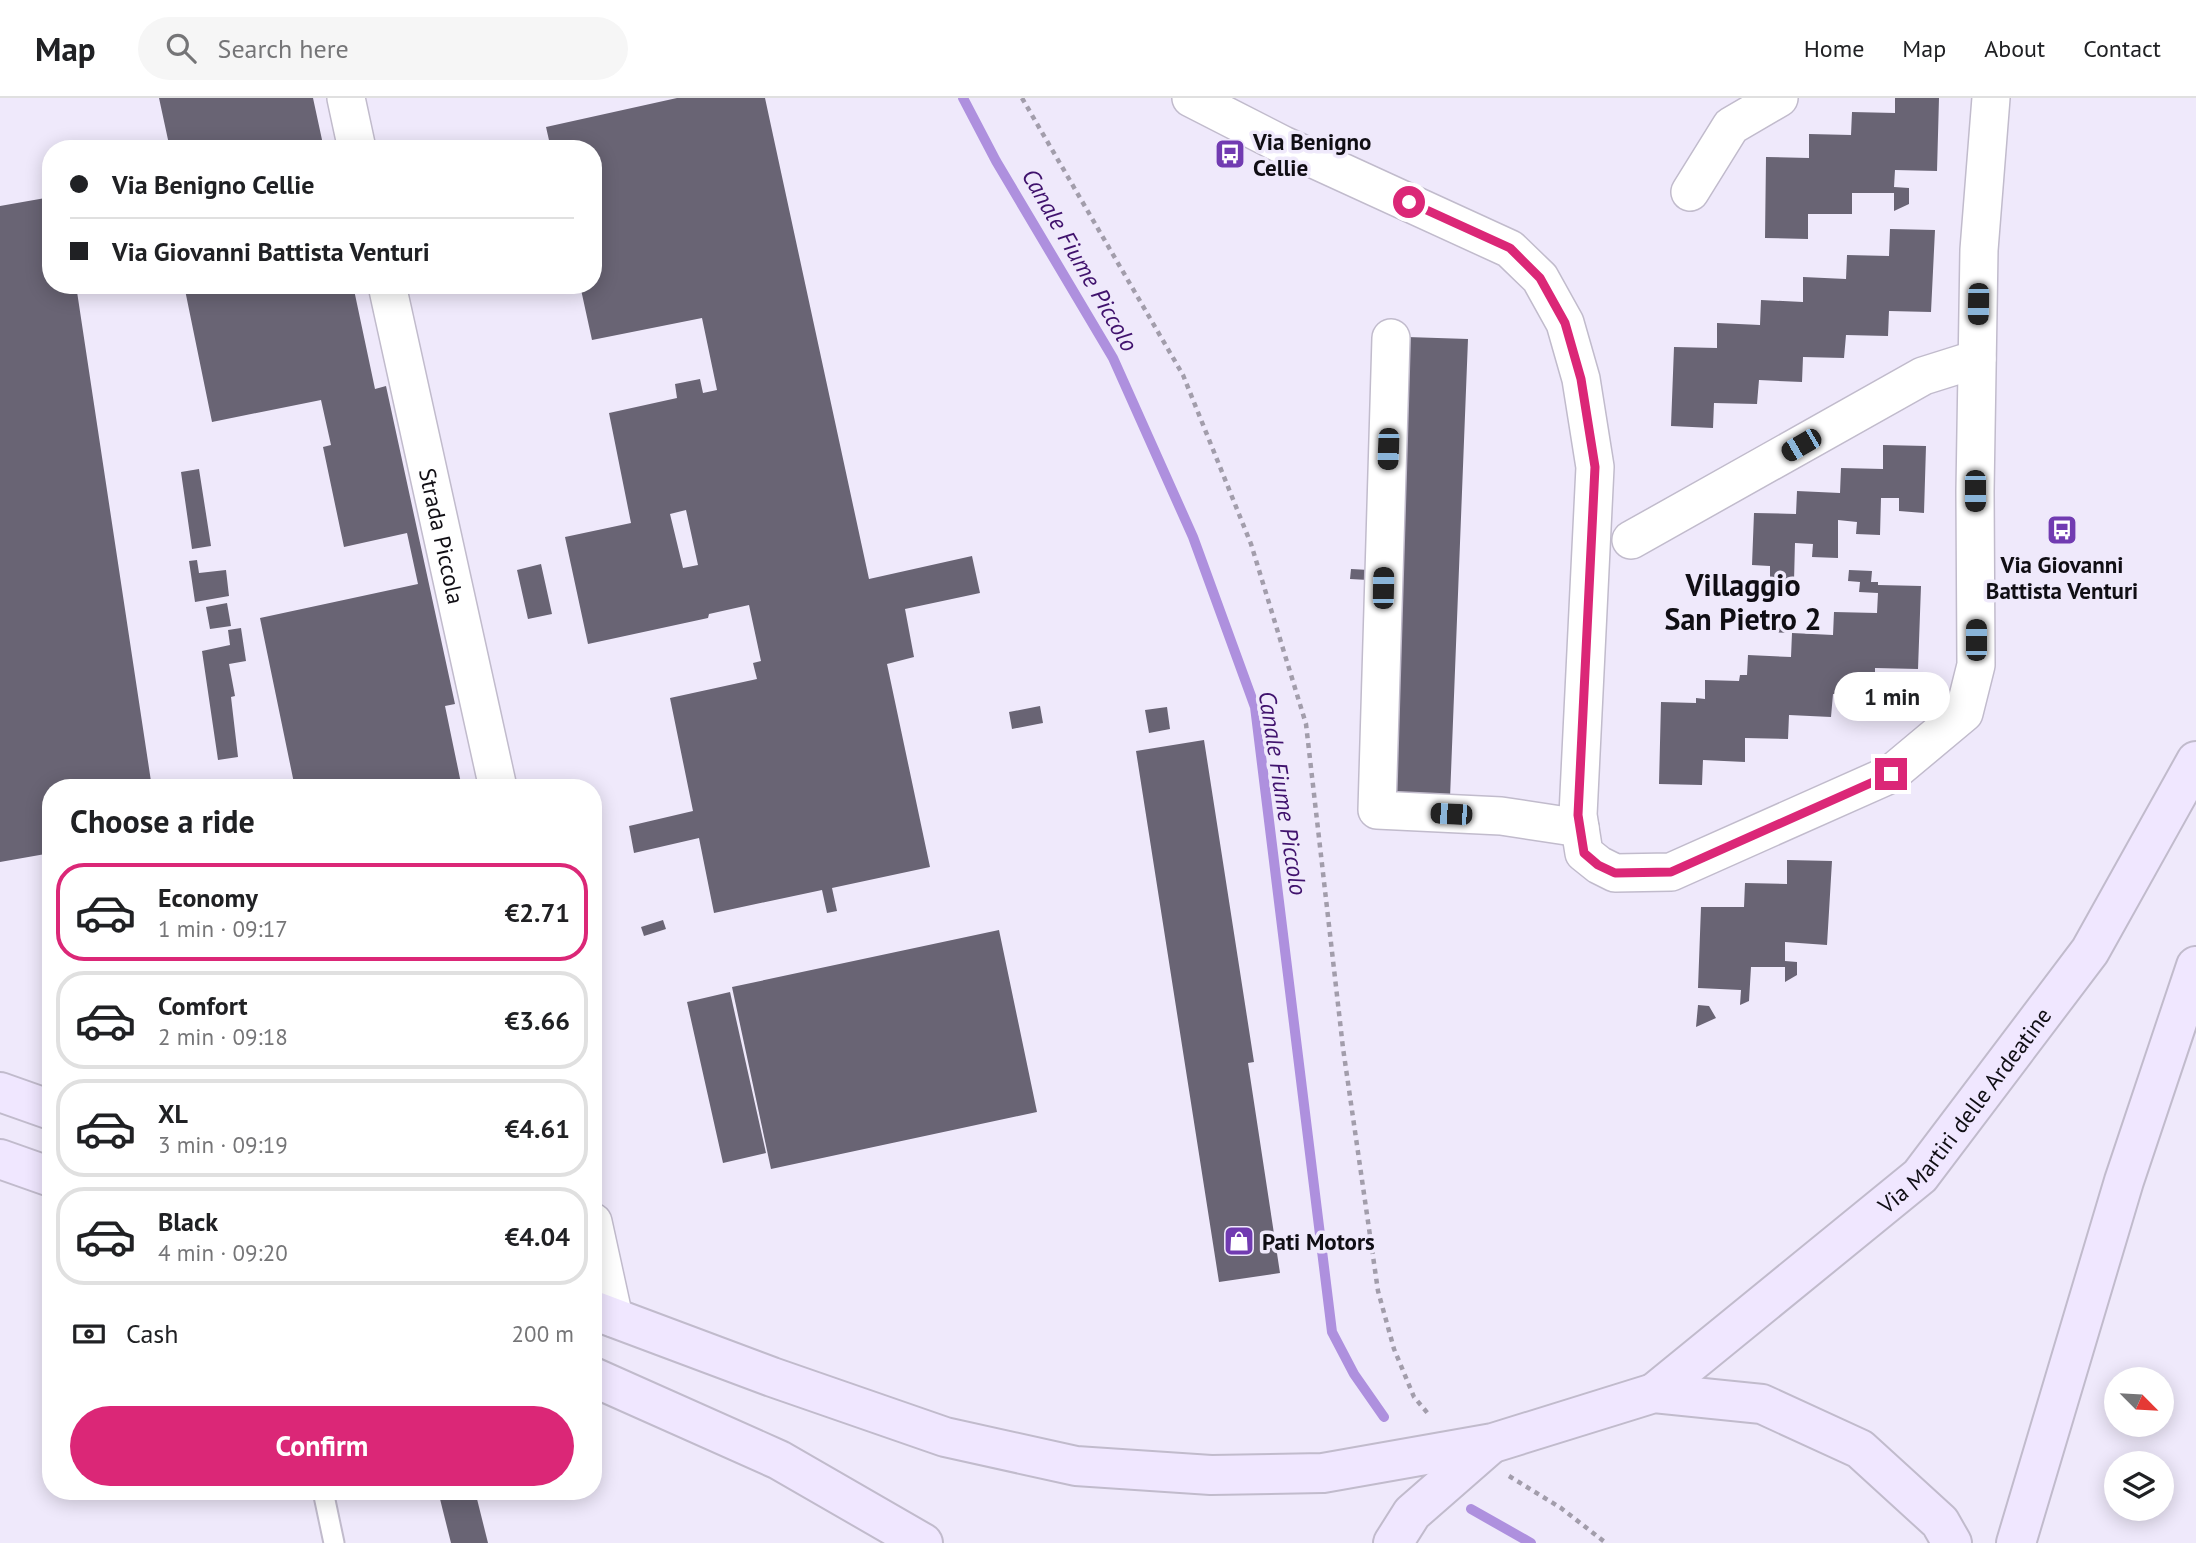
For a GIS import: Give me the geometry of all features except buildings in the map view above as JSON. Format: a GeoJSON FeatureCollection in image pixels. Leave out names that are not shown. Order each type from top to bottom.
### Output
{"type":"FeatureCollection","features":[{"type":"Feature","properties":{"kind":"main road","name":"Via Martiri delle Ardeatine"},"geometry":{"type":"LineString","coordinates":[[1654,1393],[1920,1176],[2090,951],[2196,761]]}},
{"type":"Feature","properties":{"kind":"main road"},"geometry":{"type":"LineString","coordinates":[[2016,1543],[2124,1181],[2196,966]]}},
{"type":"Feature","properties":{"kind":"main road"},"geometry":{"type":"LineString","coordinates":[[0,1092],[42,1107]]}},
{"type":"Feature","properties":{"kind":"main road"},"geometry":{"type":"LineString","coordinates":[[0,1159],[42,1174]]}},
{"type":"Feature","properties":{"kind":"main road"},"geometry":{"type":"LineString","coordinates":[[603,1314],[945,1437],[1076,1466],[1211,1475],[1323,1473],[1500,1459]]}},
{"type":"Feature","properties":{"kind":"main road"},"geometry":{"type":"LineString","coordinates":[[602,1381],[779,1460],[923,1543]]}},
{"type":"Feature","properties":{"kind":"main road"},"geometry":{"type":"LineString","coordinates":[[1394,1543],[1412,1513],[1500,1459],[1654,1393],[1762,1404],[1860,1449],[1941,1522],[1952,1543]]}},
{"type":"Feature","properties":{"kind":"street"},"geometry":{"type":"LineString","coordinates":[[346,98],[355,140]]}},
{"type":"Feature","properties":{"kind":"street"},"geometry":{"type":"LineString","coordinates":[[1191,98],[1283,145],[1510,248],[1540,278],[1565,323],[1581,379],[1595,467],[1578,815],[1584,853],[1598,865],[1615,873],[1671,872],[1891,774],[1964,713],[1976,665],[1979,250],[1991,98]]}},
{"type":"Feature","properties":{"kind":"street"},"geometry":{"type":"LineString","coordinates":[[1690,192],[1731,126],[1779,98]]}},
{"type":"Feature","properties":{"kind":"street","name":"Strada Piccola"},"geometry":{"type":"LineString","coordinates":[[389,294],[496,779]]}},
{"type":"Feature","properties":{"kind":"street"},"geometry":{"type":"LineString","coordinates":[[1391,338],[1377,810],[1501,817],[1580,828]]}},
{"type":"Feature","properties":{"kind":"street"},"geometry":{"type":"LineString","coordinates":[[1631,540],[1923,376],[1977,359]]}},
{"type":"Feature","properties":{"kind":"lane"},"geometry":{"type":"LineString","coordinates":[[325,1500],[334,1543]]}},
{"type":"Feature","properties":{"kind":"path"},"geometry":{"type":"LineString","coordinates":[[1022,98],[1183,375],[1251,544],[1306,724],[1343,1048],[1378,1291],[1394,1349],[1414,1397],[1433,1421]]}},
{"type":"Feature","properties":{"kind":"path"},"geometry":{"type":"LineString","coordinates":[[1500,1459],[1606,1543]]}},
{"type":"Feature","properties":{"kind":"waterway","name":"Canale Fiume Piccolo"},"geometry":{"type":"LineString","coordinates":[[963,98],[996,161],[1113,358],[1193,537],[1255,707],[1332,1332],[1354,1374],[1384,1417]]}},
{"type":"Feature","properties":{"kind":"waterway","name":"Canale Fiume Piccolo"},"geometry":{"type":"LineString","coordinates":[[1471,1509],[1531,1543]]}},
{"type":"Feature","properties":{"kind":"place","name":"Via Benigno Cellie"},"geometry":{"type":"Point","coordinates":[1230,154]}},
{"type":"Feature","properties":{"kind":"place","name":"Via Giovanni Battista Venturi"},"geometry":{"type":"Point","coordinates":[2062,530]}},
{"type":"Feature","properties":{"kind":"place","name":"Pati Motors"},"geometry":{"type":"Point","coordinates":[1239,1241]}},
{"type":"Feature","properties":{"kind":"district","name":"Villaggio San Pietro 2"},"geometry":{"type":"Point","coordinates":[1743,601]}},
{"type":"Feature","properties":{"kind":"route"},"geometry":{"type":"LineString","coordinates":[[1409,202],[1510,248],[1540,278],[1565,323],[1581,379],[1595,467],[1578,815],[1584,853],[1598,865],[1615,873],[1671,872],[1891,774]]}}]}
